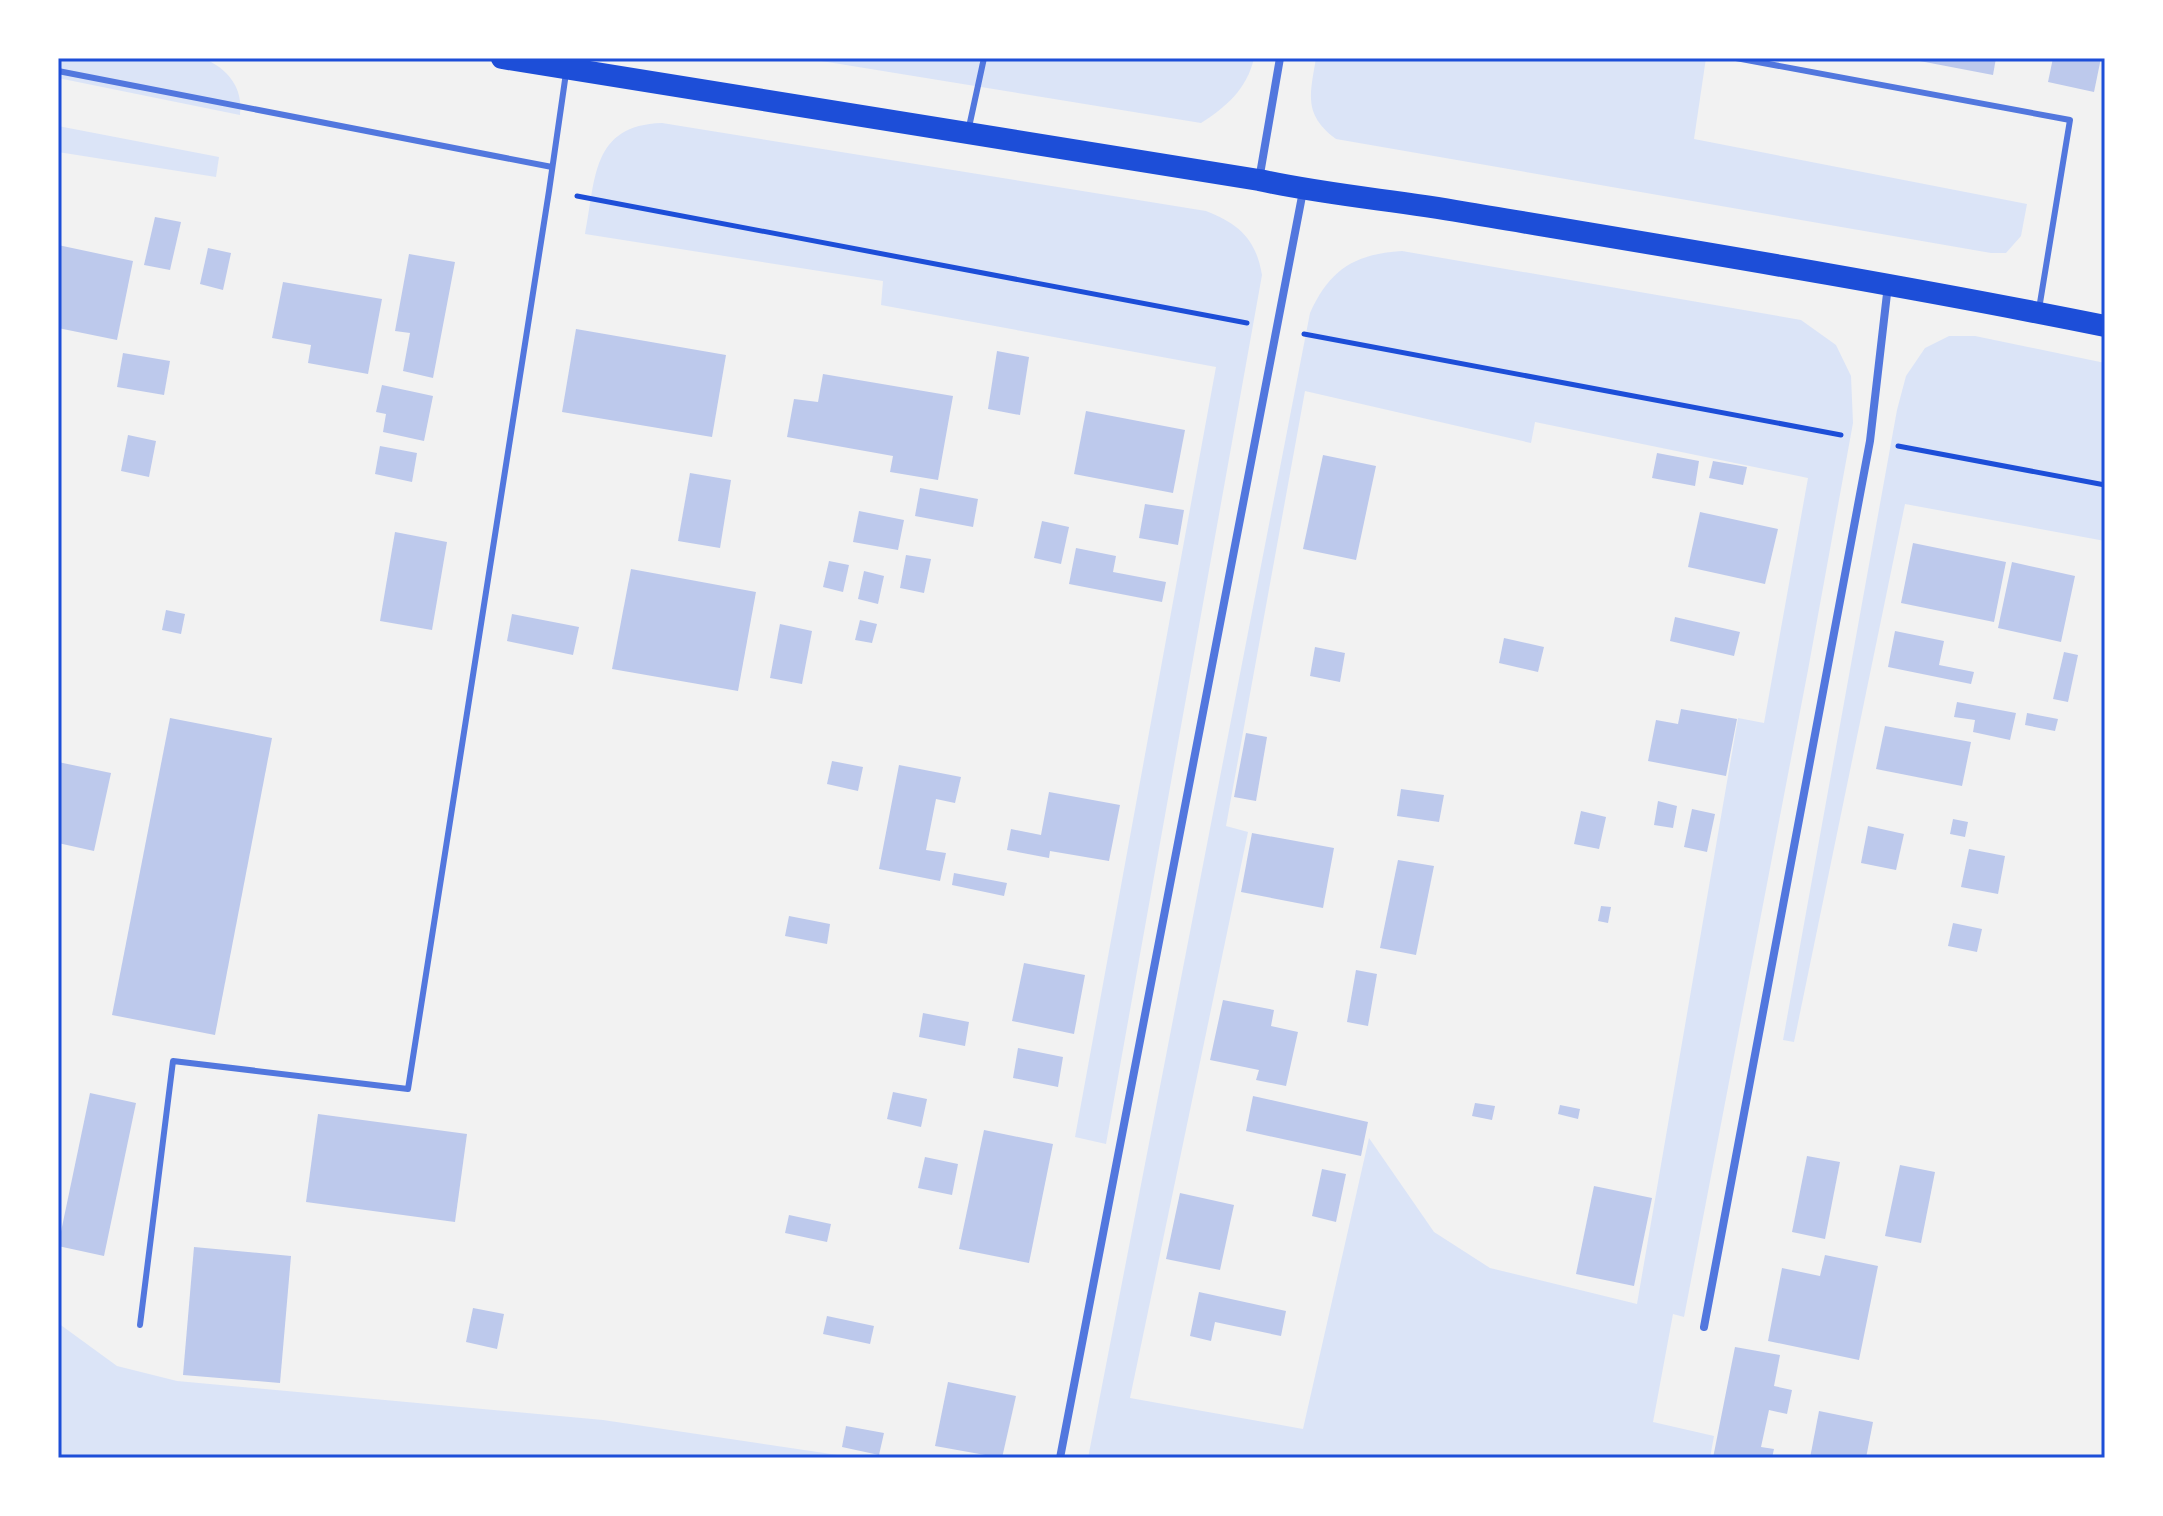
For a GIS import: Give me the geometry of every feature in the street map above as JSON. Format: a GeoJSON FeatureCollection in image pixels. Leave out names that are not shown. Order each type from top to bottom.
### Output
{"type":"FeatureCollection","features":[{"type":"Feature","properties":{"kind":"highway"},"geometry":{"type":"LineString","coordinates":[[502,58],[1259,180],[1303,190],[1450,210],[1888,285],[2105,326]]}},
{"type":"Feature","properties":{"kind":"street"},"geometry":{"type":"LineString","coordinates":[[1259,180],[1280,58]]}},
{"type":"Feature","properties":{"kind":"street"},"geometry":{"type":"LineString","coordinates":[[1060,1458],[1303,190]]}},
{"type":"Feature","properties":{"kind":"street"},"geometry":{"type":"LineString","coordinates":[[1704,1327],[1870,441],[1888,285]]}},
{"type":"Feature","properties":{"kind":"lane"},"geometry":{"type":"LineString","coordinates":[[968,134],[984,58]]}},
{"type":"Feature","properties":{"kind":"lane"},"geometry":{"type":"LineString","coordinates":[[1736,58],[2070,120],[2039,312]]}},
{"type":"Feature","properties":{"kind":"lane"},"geometry":{"type":"LineString","coordinates":[[140,1325],[173,1061],[408,1089],[566,69]]}},
{"type":"Feature","properties":{"kind":"lane"},"geometry":{"type":"LineString","coordinates":[[58,71],[552,167]]}},
{"type":"Feature","properties":{"kind":"path"},"geometry":{"type":"LineString","coordinates":[[549,191],[2105,485]]}},
{"type":"Feature","properties":{"kind":"shaded area"},"geometry":{"type":"Polygon","coordinates":[[[58,58],[203,58],[232,80],[239,96],[240,115],[58,78],[58,58]]]}},
{"type":"Feature","properties":{"kind":"shaded area"},"geometry":{"type":"Polygon","coordinates":[[[803,58],[1254,58],[1241,88],[1201,123],[803,58]]]}},
{"type":"Feature","properties":{"kind":"shaded area"},"geometry":{"type":"Polygon","coordinates":[[[1316,58],[1706,58],[1694,139],[2027,204],[2021,236],[2006,253],[1991,253],[1336,139],[1318,121],[1311,103],[1316,58]]]}},
{"type":"Feature","properties":{"kind":"shaded area"},"geometry":{"type":"Polygon","coordinates":[[[662,123],[1206,211],[1237,227],[1255,252],[1262,275],[1106,1144],[1075,1137],[1216,367],[881,305],[883,281],[585,234],[595,175],[609,144],[622,133],[639,126],[662,123]]]}},
{"type":"Feature","properties":{"kind":"shaded area"},"geometry":{"type":"Polygon","coordinates":[[[58,126],[219,157],[216,177],[58,152],[58,126]]]}},
{"type":"Feature","properties":{"kind":"shaded area"},"geometry":{"type":"Polygon","coordinates":[[[1402,251],[1801,320],[1836,345],[1851,376],[1853,423],[1808,670],[1684,1317],[1673,1314],[1653,1422],[1714,1436],[1710,1458],[1088,1458],[1310,313],[1326,285],[1346,267],[1358,260],[1402,251]],[[1305,391],[1226,826],[1248,832],[1130,1398],[1303,1429],[1369,1138],[1434,1232],[1490,1268],[1637,1304],[1738,718],[1764,723],[1808,478],[1535,422],[1531,443],[1305,391]]]}},
{"type":"Feature","properties":{"kind":"shaded area"},"geometry":{"type":"Polygon","coordinates":[[[1949,336],[1975,336],[2105,363],[2105,541],[1905,504],[1794,1042],[1783,1040],[1897,410],[1906,376],[1925,348],[1949,336]]]}},
{"type":"Feature","properties":{"kind":"shaded area"},"geometry":{"type":"Polygon","coordinates":[[[58,1323],[117,1366],[177,1381],[603,1420],[858,1458],[58,1458],[58,1323]]]}},
{"type":"Feature","properties":{"kind":"building"},"geometry":{"type":"Polygon","coordinates":[[[1904,58],[1996,58],[1993,75],[1904,58]]]}},
{"type":"Feature","properties":{"kind":"building"},"geometry":{"type":"Polygon","coordinates":[[[2053,58],[2101,58],[2094,92],[2048,82],[2053,58]]]}},
{"type":"Feature","properties":{"kind":"building"},"geometry":{"type":"Polygon","coordinates":[[[155,217],[181,222],[170,270],[144,265],[155,217]]]}},
{"type":"Feature","properties":{"kind":"building"},"geometry":{"type":"Polygon","coordinates":[[[58,245],[133,261],[117,340],[58,328],[58,245]]]}},
{"type":"Feature","properties":{"kind":"building"},"geometry":{"type":"Polygon","coordinates":[[[208,248],[231,253],[223,290],[200,284],[208,248]]]}},
{"type":"Feature","properties":{"kind":"building"},"geometry":{"type":"Polygon","coordinates":[[[409,254],[455,262],[433,378],[403,371],[410,333],[395,331],[409,254]]]}},
{"type":"Feature","properties":{"kind":"building"},"geometry":{"type":"Polygon","coordinates":[[[283,282],[382,299],[368,374],[308,363],[311,345],[272,338],[283,282]]]}},
{"type":"Feature","properties":{"kind":"building"},"geometry":{"type":"Polygon","coordinates":[[[576,329],[726,355],[712,437],[562,412],[576,329]]]}},
{"type":"Feature","properties":{"kind":"building"},"geometry":{"type":"Polygon","coordinates":[[[997,351],[1029,357],[1020,415],[988,409],[997,351]]]}},
{"type":"Feature","properties":{"kind":"building"},"geometry":{"type":"Polygon","coordinates":[[[123,353],[170,361],[164,395],[117,387],[123,353]]]}},
{"type":"Feature","properties":{"kind":"building"},"geometry":{"type":"Polygon","coordinates":[[[823,374],[953,396],[938,480],[890,472],[893,456],[787,437],[794,399],[818,402],[823,374]]]}},
{"type":"Feature","properties":{"kind":"building"},"geometry":{"type":"Polygon","coordinates":[[[382,385],[433,396],[424,441],[383,432],[386,414],[376,412],[382,385]]]}},
{"type":"Feature","properties":{"kind":"building"},"geometry":{"type":"Polygon","coordinates":[[[1086,411],[1185,430],[1173,493],[1074,474],[1086,411]]]}},
{"type":"Feature","properties":{"kind":"building"},"geometry":{"type":"Polygon","coordinates":[[[128,435],[156,441],[149,477],[121,471],[128,435]]]}},
{"type":"Feature","properties":{"kind":"building"},"geometry":{"type":"Polygon","coordinates":[[[380,446],[417,453],[412,482],[375,474],[380,446]]]}},
{"type":"Feature","properties":{"kind":"building"},"geometry":{"type":"Polygon","coordinates":[[[1657,453],[1699,461],[1695,486],[1652,478],[1657,453]]]}},
{"type":"Feature","properties":{"kind":"building"},"geometry":{"type":"Polygon","coordinates":[[[1323,455],[1376,466],[1356,560],[1303,549],[1323,455]]]}},
{"type":"Feature","properties":{"kind":"building"},"geometry":{"type":"Polygon","coordinates":[[[1713,461],[1747,467],[1743,485],[1709,478],[1713,461]]]}},
{"type":"Feature","properties":{"kind":"building"},"geometry":{"type":"Polygon","coordinates":[[[690,473],[731,480],[720,548],[678,541],[690,473]]]}},
{"type":"Feature","properties":{"kind":"building"},"geometry":{"type":"Polygon","coordinates":[[[920,488],[978,499],[973,527],[915,516],[920,488]]]}},
{"type":"Feature","properties":{"kind":"building"},"geometry":{"type":"Polygon","coordinates":[[[1145,504],[1184,510],[1178,545],[1139,538],[1145,504]]]}},
{"type":"Feature","properties":{"kind":"building"},"geometry":{"type":"Polygon","coordinates":[[[859,511],[904,520],[898,550],[853,542],[859,511]]]}},
{"type":"Feature","properties":{"kind":"building"},"geometry":{"type":"Polygon","coordinates":[[[1700,512],[1778,529],[1765,584],[1688,567],[1700,512]]]}},
{"type":"Feature","properties":{"kind":"building"},"geometry":{"type":"Polygon","coordinates":[[[1042,521],[1069,527],[1061,564],[1034,558],[1042,521]]]}},
{"type":"Feature","properties":{"kind":"building"},"geometry":{"type":"Polygon","coordinates":[[[395,532],[447,542],[432,630],[380,621],[395,532]]]}},
{"type":"Feature","properties":{"kind":"building"},"geometry":{"type":"Polygon","coordinates":[[[1913,543],[2006,562],[1994,622],[1901,603],[1913,543]]]}},
{"type":"Feature","properties":{"kind":"building"},"geometry":{"type":"Polygon","coordinates":[[[1076,548],[1116,556],[1113,572],[1166,582],[1162,602],[1069,584],[1076,548]]]}},
{"type":"Feature","properties":{"kind":"building"},"geometry":{"type":"Polygon","coordinates":[[[906,555],[931,559],[924,593],[900,588],[906,555]]]}},
{"type":"Feature","properties":{"kind":"building"},"geometry":{"type":"Polygon","coordinates":[[[829,561],[849,565],[843,592],[823,587],[829,561]]]}},
{"type":"Feature","properties":{"kind":"building"},"geometry":{"type":"Polygon","coordinates":[[[2012,562],[2075,576],[2061,642],[1998,628],[2012,562]]]}},
{"type":"Feature","properties":{"kind":"building"},"geometry":{"type":"Polygon","coordinates":[[[631,569],[756,592],[738,691],[612,669],[631,569]]]}},
{"type":"Feature","properties":{"kind":"building"},"geometry":{"type":"Polygon","coordinates":[[[864,571],[884,576],[878,604],[858,599],[864,571]]]}},
{"type":"Feature","properties":{"kind":"building"},"geometry":{"type":"Polygon","coordinates":[[[166,610],[185,614],[181,634],[162,630],[166,610]]]}},
{"type":"Feature","properties":{"kind":"building"},"geometry":{"type":"Polygon","coordinates":[[[512,614],[579,627],[573,655],[507,641],[512,614]]]}},
{"type":"Feature","properties":{"kind":"building"},"geometry":{"type":"Polygon","coordinates":[[[1675,617],[1740,632],[1734,656],[1670,641],[1675,617]]]}},
{"type":"Feature","properties":{"kind":"building"},"geometry":{"type":"Polygon","coordinates":[[[860,620],[877,624],[872,643],[855,640],[860,620]]]}},
{"type":"Feature","properties":{"kind":"building"},"geometry":{"type":"Polygon","coordinates":[[[780,624],[812,631],[802,684],[770,678],[780,624]]]}},
{"type":"Feature","properties":{"kind":"building"},"geometry":{"type":"Polygon","coordinates":[[[1895,631],[1944,641],[1939,665],[1974,672],[1971,684],[1888,667],[1895,631]]]}},
{"type":"Feature","properties":{"kind":"building"},"geometry":{"type":"Polygon","coordinates":[[[1504,638],[1544,647],[1538,672],[1499,663],[1504,638]]]}},
{"type":"Feature","properties":{"kind":"building"},"geometry":{"type":"Polygon","coordinates":[[[1315,647],[1345,653],[1340,682],[1310,676],[1315,647]]]}},
{"type":"Feature","properties":{"kind":"building"},"geometry":{"type":"Polygon","coordinates":[[[2064,652],[2078,655],[2068,702],[2053,699],[2064,652]]]}},
{"type":"Feature","properties":{"kind":"building"},"geometry":{"type":"Polygon","coordinates":[[[1957,702],[2016,713],[2010,740],[1973,732],[1975,720],[1954,717],[1957,702]]]}},
{"type":"Feature","properties":{"kind":"building"},"geometry":{"type":"Polygon","coordinates":[[[1681,709],[1737,719],[1726,776],[1648,761],[1656,720],[1678,724],[1681,709]]]}},
{"type":"Feature","properties":{"kind":"building"},"geometry":{"type":"Polygon","coordinates":[[[2027,713],[2058,719],[2055,731],[2025,725],[2027,713]]]}},
{"type":"Feature","properties":{"kind":"building"},"geometry":{"type":"Polygon","coordinates":[[[170,718],[272,738],[215,1035],[112,1015],[170,718]]]}},
{"type":"Feature","properties":{"kind":"building"},"geometry":{"type":"Polygon","coordinates":[[[1885,726],[1971,742],[1962,786],[1876,769],[1885,726]]]}},
{"type":"Feature","properties":{"kind":"building"},"geometry":{"type":"Polygon","coordinates":[[[1246,733],[1267,737],[1256,801],[1234,797],[1246,733]]]}},
{"type":"Feature","properties":{"kind":"building"},"geometry":{"type":"Polygon","coordinates":[[[832,761],[863,767],[858,791],[827,784],[832,761]]]}},
{"type":"Feature","properties":{"kind":"building"},"geometry":{"type":"Polygon","coordinates":[[[58,762],[111,773],[94,851],[58,843],[58,762]]]}},
{"type":"Feature","properties":{"kind":"building"},"geometry":{"type":"Polygon","coordinates":[[[899,765],[961,777],[955,803],[936,799],[926,850],[946,853],[940,881],[879,869],[899,765]]]}},
{"type":"Feature","properties":{"kind":"building"},"geometry":{"type":"Polygon","coordinates":[[[1401,789],[1444,795],[1439,822],[1397,816],[1401,789]]]}},
{"type":"Feature","properties":{"kind":"building"},"geometry":{"type":"Polygon","coordinates":[[[1049,792],[1120,805],[1109,861],[1050,851],[1049,858],[1007,850],[1011,829],[1041,835],[1049,792]]]}},
{"type":"Feature","properties":{"kind":"building"},"geometry":{"type":"Polygon","coordinates":[[[1658,801],[1677,806],[1673,828],[1654,825],[1658,801]]]}},
{"type":"Feature","properties":{"kind":"building"},"geometry":{"type":"Polygon","coordinates":[[[1692,809],[1715,814],[1707,852],[1684,847],[1692,809]]]}},
{"type":"Feature","properties":{"kind":"building"},"geometry":{"type":"Polygon","coordinates":[[[1581,811],[1606,817],[1599,849],[1574,844],[1581,811]]]}},
{"type":"Feature","properties":{"kind":"building"},"geometry":{"type":"Polygon","coordinates":[[[1953,819],[1968,822],[1965,837],[1950,834],[1953,819]]]}},
{"type":"Feature","properties":{"kind":"building"},"geometry":{"type":"Polygon","coordinates":[[[1868,826],[1904,834],[1896,870],[1861,863],[1868,826]]]}},
{"type":"Feature","properties":{"kind":"building"},"geometry":{"type":"Polygon","coordinates":[[[1252,833],[1334,848],[1323,908],[1241,892],[1252,833]]]}},
{"type":"Feature","properties":{"kind":"building"},"geometry":{"type":"Polygon","coordinates":[[[1969,849],[2005,856],[1998,894],[1961,887],[1969,849]]]}},
{"type":"Feature","properties":{"kind":"building"},"geometry":{"type":"Polygon","coordinates":[[[1398,860],[1434,866],[1416,955],[1380,948],[1398,860]]]}},
{"type":"Feature","properties":{"kind":"building"},"geometry":{"type":"Polygon","coordinates":[[[954,873],[1007,883],[1004,896],[952,885],[954,873]]]}},
{"type":"Feature","properties":{"kind":"building"},"geometry":{"type":"Polygon","coordinates":[[[1601,906],[1611,907],[1608,923],[1598,921],[1601,906]]]}},
{"type":"Feature","properties":{"kind":"building"},"geometry":{"type":"Polygon","coordinates":[[[789,916],[830,924],[827,944],[785,936],[789,916]]]}},
{"type":"Feature","properties":{"kind":"building"},"geometry":{"type":"Polygon","coordinates":[[[1953,923],[1982,929],[1977,952],[1948,946],[1953,923]]]}},
{"type":"Feature","properties":{"kind":"building"},"geometry":{"type":"Polygon","coordinates":[[[1024,963],[1085,975],[1074,1034],[1012,1021],[1024,963]]]}},
{"type":"Feature","properties":{"kind":"building"},"geometry":{"type":"Polygon","coordinates":[[[1356,970],[1377,974],[1368,1026],[1347,1022],[1356,970]]]}},
{"type":"Feature","properties":{"kind":"building"},"geometry":{"type":"Polygon","coordinates":[[[1223,1000],[1274,1010],[1271,1026],[1298,1032],[1286,1086],[1256,1080],[1259,1070],[1210,1060],[1223,1000]]]}},
{"type":"Feature","properties":{"kind":"building"},"geometry":{"type":"Polygon","coordinates":[[[923,1013],[969,1022],[965,1046],[919,1037],[923,1013]]]}},
{"type":"Feature","properties":{"kind":"building"},"geometry":{"type":"Polygon","coordinates":[[[1018,1048],[1063,1057],[1058,1087],[1013,1078],[1018,1048]]]}},
{"type":"Feature","properties":{"kind":"building"},"geometry":{"type":"Polygon","coordinates":[[[893,1092],[927,1099],[921,1127],[887,1119],[893,1092]]]}},
{"type":"Feature","properties":{"kind":"building"},"geometry":{"type":"Polygon","coordinates":[[[90,1093],[136,1103],[104,1256],[58,1246],[90,1093]]]}},
{"type":"Feature","properties":{"kind":"building"},"geometry":{"type":"Polygon","coordinates":[[[1253,1096],[1368,1122],[1361,1156],[1246,1131],[1253,1096]]]}},
{"type":"Feature","properties":{"kind":"building"},"geometry":{"type":"Polygon","coordinates":[[[1475,1103],[1495,1106],[1492,1120],[1472,1116],[1475,1103]]]}},
{"type":"Feature","properties":{"kind":"building"},"geometry":{"type":"Polygon","coordinates":[[[1560,1105],[1580,1109],[1578,1119],[1558,1114],[1560,1105]]]}},
{"type":"Feature","properties":{"kind":"building"},"geometry":{"type":"Polygon","coordinates":[[[318,1114],[467,1134],[455,1222],[306,1202],[318,1114]]]}},
{"type":"Feature","properties":{"kind":"building"},"geometry":{"type":"Polygon","coordinates":[[[984,1130],[1053,1144],[1029,1263],[959,1249],[984,1130]]]}},
{"type":"Feature","properties":{"kind":"building"},"geometry":{"type":"Polygon","coordinates":[[[1807,1156],[1840,1162],[1825,1239],[1792,1232],[1807,1156]]]}},
{"type":"Feature","properties":{"kind":"building"},"geometry":{"type":"Polygon","coordinates":[[[925,1157],[958,1164],[952,1195],[918,1188],[925,1157]]]}},
{"type":"Feature","properties":{"kind":"building"},"geometry":{"type":"Polygon","coordinates":[[[1900,1165],[1935,1172],[1921,1243],[1885,1236],[1900,1165]]]}},
{"type":"Feature","properties":{"kind":"building"},"geometry":{"type":"Polygon","coordinates":[[[1322,1169],[1346,1174],[1336,1222],[1312,1216],[1322,1169]]]}},
{"type":"Feature","properties":{"kind":"building"},"geometry":{"type":"Polygon","coordinates":[[[1594,1186],[1652,1198],[1634,1286],[1576,1274],[1594,1186]]]}},
{"type":"Feature","properties":{"kind":"building"},"geometry":{"type":"Polygon","coordinates":[[[1180,1193],[1234,1205],[1220,1270],[1166,1259],[1180,1193]]]}},
{"type":"Feature","properties":{"kind":"building"},"geometry":{"type":"Polygon","coordinates":[[[789,1215],[831,1224],[827,1242],[785,1233],[789,1215]]]}},
{"type":"Feature","properties":{"kind":"building"},"geometry":{"type":"Polygon","coordinates":[[[194,1247],[291,1256],[280,1383],[183,1375],[194,1247]]]}},
{"type":"Feature","properties":{"kind":"building"},"geometry":{"type":"Polygon","coordinates":[[[1825,1255],[1878,1266],[1859,1360],[1768,1341],[1782,1268],[1820,1276],[1825,1255]]]}},
{"type":"Feature","properties":{"kind":"building"},"geometry":{"type":"Polygon","coordinates":[[[1199,1292],[1286,1311],[1281,1336],[1215,1322],[1211,1341],[1190,1336],[1199,1292]]]}},
{"type":"Feature","properties":{"kind":"building"},"geometry":{"type":"Polygon","coordinates":[[[473,1308],[504,1314],[497,1349],[466,1342],[473,1308]]]}},
{"type":"Feature","properties":{"kind":"building"},"geometry":{"type":"Polygon","coordinates":[[[827,1316],[874,1326],[870,1344],[823,1334],[827,1316]]]}},
{"type":"Feature","properties":{"kind":"building"},"geometry":{"type":"Polygon","coordinates":[[[1735,1347],[1780,1355],[1774,1386],[1792,1390],[1787,1414],[1769,1410],[1761,1447],[1774,1449],[1772,1458],[1713,1458],[1735,1347]]]}},
{"type":"Feature","properties":{"kind":"building"},"geometry":{"type":"Polygon","coordinates":[[[948,1382],[1016,1396],[1002,1458],[935,1446],[948,1382]]]}},
{"type":"Feature","properties":{"kind":"building"},"geometry":{"type":"Polygon","coordinates":[[[1819,1411],[1873,1422],[1866,1458],[1810,1458],[1819,1411]]]}},
{"type":"Feature","properties":{"kind":"building"},"geometry":{"type":"Polygon","coordinates":[[[846,1426],[884,1433],[879,1455],[842,1447],[846,1426]]]}}]}
